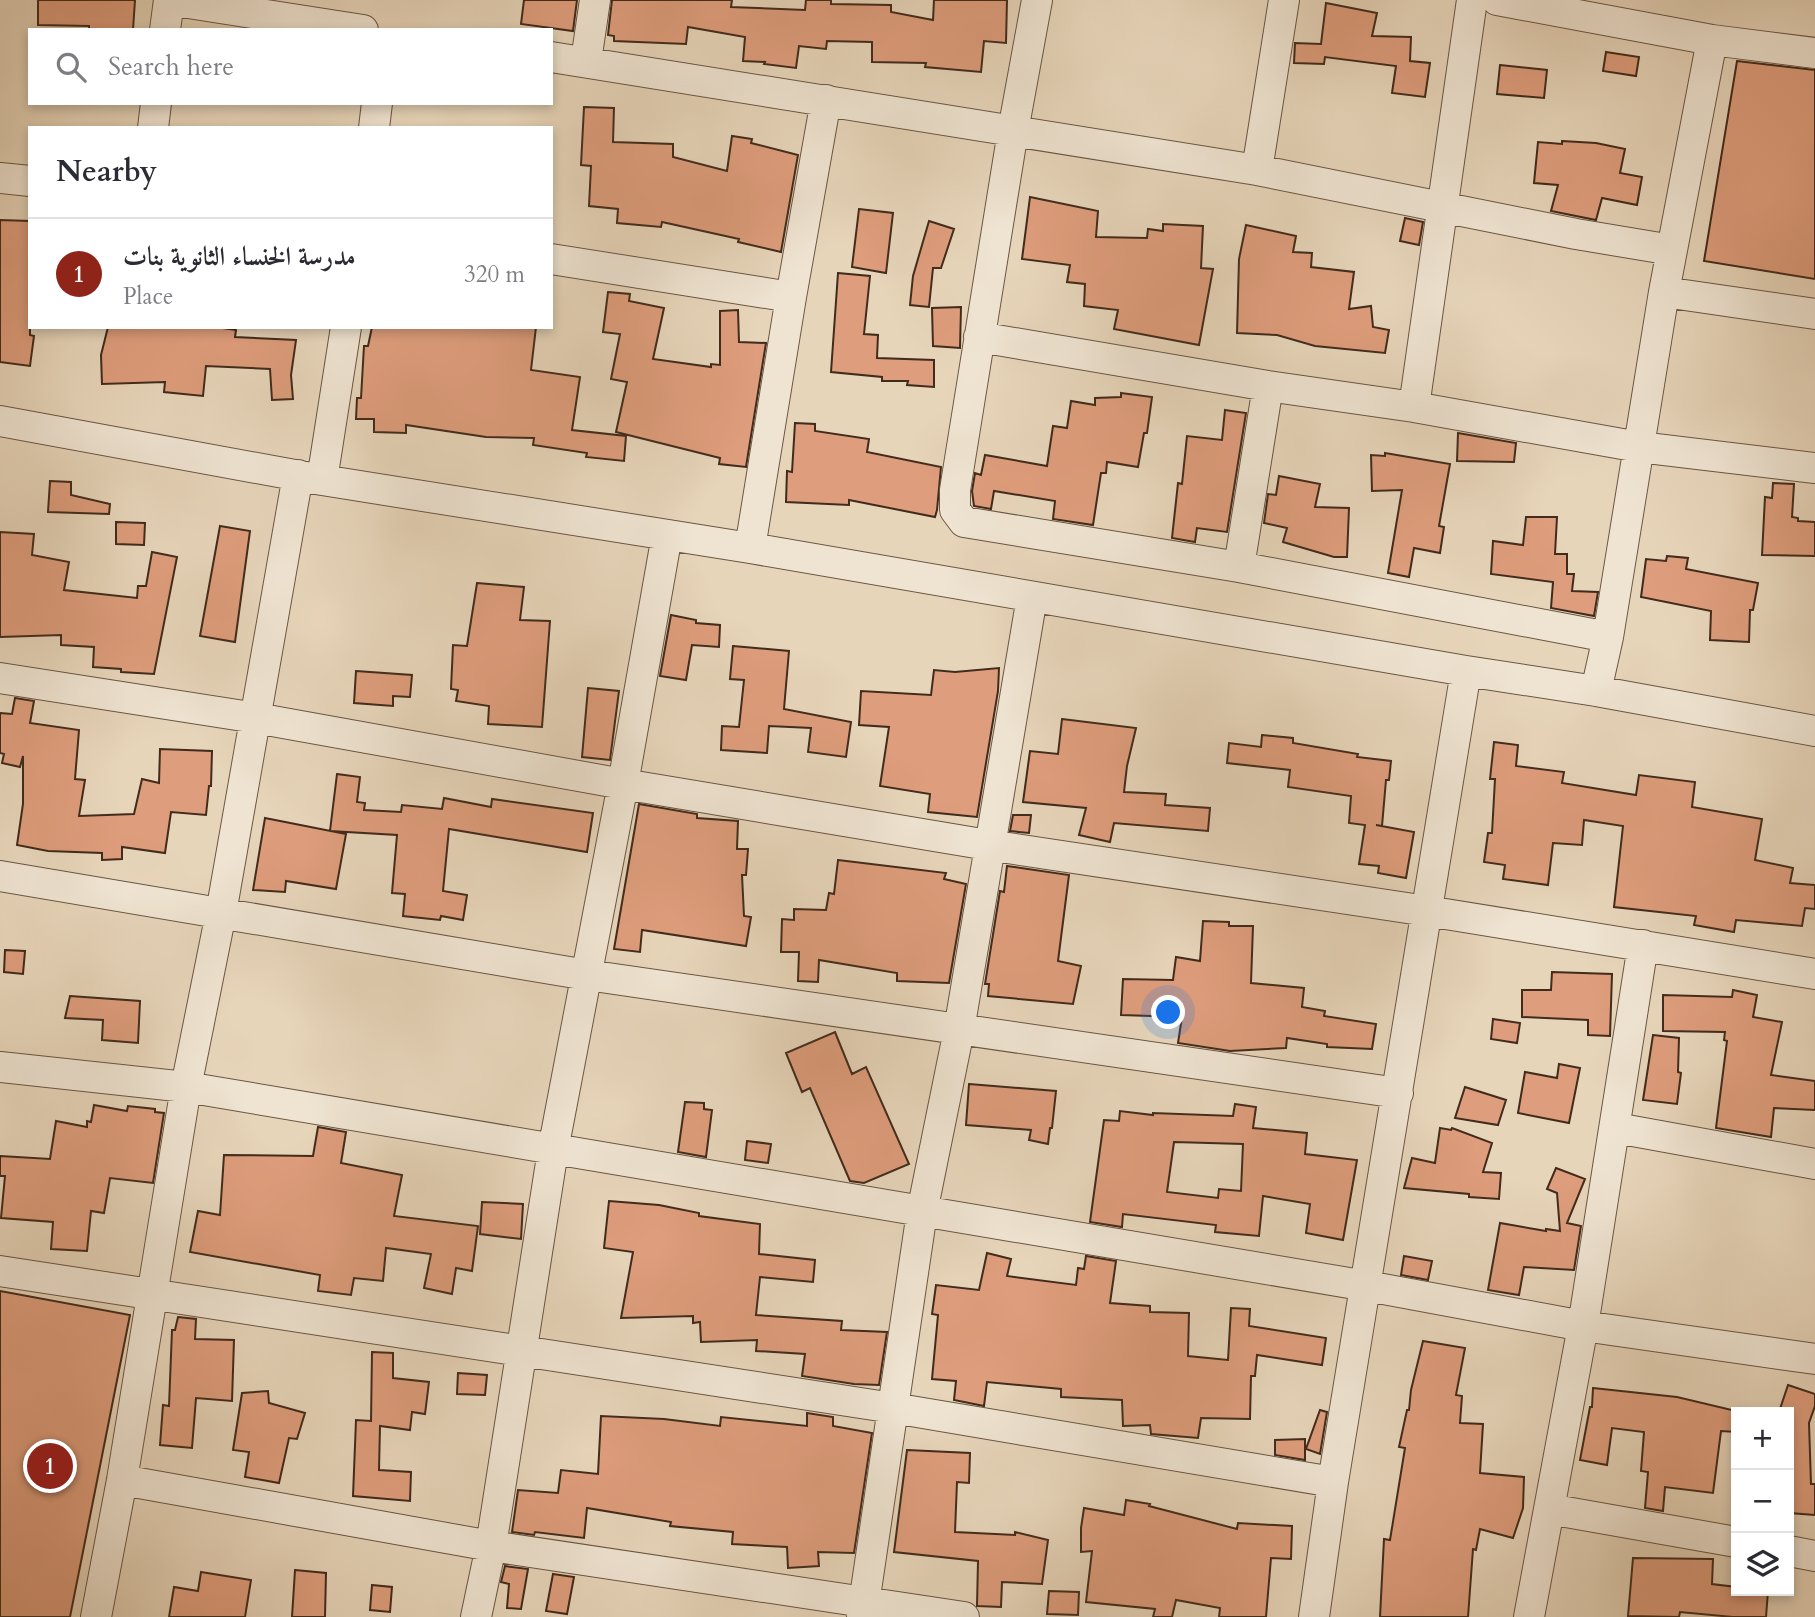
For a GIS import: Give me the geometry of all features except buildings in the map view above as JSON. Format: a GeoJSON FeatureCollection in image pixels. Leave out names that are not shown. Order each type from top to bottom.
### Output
{"type":"FeatureCollection","features":[{"type":"Feature","properties":{"kind":"street"},"geometry":{"type":"LineString","coordinates":[[165,28],[169,0],[350,28]]}},
{"type":"Feature","properties":{"kind":"street"},"geometry":{"type":"LineString","coordinates":[[586,61],[595,0]]}},
{"type":"Feature","properties":{"kind":"street"},"geometry":{"type":"LineString","coordinates":[[1037,0],[955,490],[955,510],[964,522],[1239,567],[1608,637]]}},
{"type":"Feature","properties":{"kind":"street"},"geometry":{"type":"LineString","coordinates":[[1257,170],[1284,0]]}},
{"type":"Feature","properties":{"kind":"street"},"geometry":{"type":"LineString","coordinates":[[1414,407],[1472,0]]}},
{"type":"Feature","properties":{"kind":"street"},"geometry":{"type":"LineString","coordinates":[[1497,0],[1712,40],[1815,53]]}},
{"type":"Feature","properties":{"kind":"street"},"geometry":{"type":"LineString","coordinates":[[1596,691],[1608,637],[1664,292],[1712,40]]}},
{"type":"Feature","properties":{"kind":"street"},"geometry":{"type":"LineString","coordinates":[[553,57],[1257,170],[1576,234],[1672,250]]}},
{"type":"Feature","properties":{"kind":"street"},"geometry":{"type":"LineString","coordinates":[[750,548],[826,100]]}},
{"type":"Feature","properties":{"kind":"street"},"geometry":{"type":"LineString","coordinates":[[153,126],[156,105]]}},
{"type":"Feature","properties":{"kind":"street"},"geometry":{"type":"LineString","coordinates":[[374,126],[377,105]]}},
{"type":"Feature","properties":{"kind":"street"},"geometry":{"type":"LineString","coordinates":[[0,178],[28,181]]}},
{"type":"Feature","properties":{"kind":"street"},"geometry":{"type":"LineString","coordinates":[[553,259],[791,297]]}},
{"type":"Feature","properties":{"kind":"street"},"geometry":{"type":"LineString","coordinates":[[1664,292],[1815,314]]}},
{"type":"Feature","properties":{"kind":"street"},"geometry":{"type":"LineString","coordinates":[[96,1617],[154,1293],[186,1087],[221,914],[256,718],[346,329]]}},
{"type":"Feature","properties":{"kind":"street"},"geometry":{"type":"LineString","coordinates":[[979,337],[1268,386],[1414,407],[1639,447],[1815,468]]}},
{"type":"Feature","properties":{"kind":"street"},"geometry":{"type":"LineString","coordinates":[[1239,567],[1268,386]]}},
{"type":"Feature","properties":{"kind":"street"},"geometry":{"type":"LineString","coordinates":[[0,421],[310,477],[750,548],[1596,691],[1815,731]]}},
{"type":"Feature","properties":{"kind":"street"},"geometry":{"type":"LineString","coordinates":[[476,1617],[491,1546],[553,1150],[667,535]]}},
{"type":"Feature","properties":{"kind":"street"},"geometry":{"type":"LineString","coordinates":[[863,1609],[922,1212],[959,1030],[988,845],[1032,597]]}},
{"type":"Feature","properties":{"kind":"street"},"geometry":{"type":"LineString","coordinates":[[1314,1617],[1333,1482],[1466,671]]}},
{"type":"Feature","properties":{"kind":"street"},"geometry":{"type":"LineString","coordinates":[[0,678],[256,718],[988,845],[1427,911],[1815,974]]}},
{"type":"Feature","properties":{"kind":"street"},"geometry":{"type":"LineString","coordinates":[[0,876],[587,975],[1398,1093]]}},
{"type":"Feature","properties":{"kind":"street"},"geometry":{"type":"LineString","coordinates":[[1529,1617],[1583,1326],[1643,945]]}},
{"type":"Feature","properties":{"kind":"street"},"geometry":{"type":"LineString","coordinates":[[0,1067],[186,1087],[1367,1286],[1583,1326],[1815,1359]]}},
{"type":"Feature","properties":{"kind":"street"},"geometry":{"type":"LineString","coordinates":[[1616,1128],[1815,1164]]}},
{"type":"Feature","properties":{"kind":"street"},"geometry":{"type":"LineString","coordinates":[[0,1272],[154,1293],[893,1408],[1333,1482]]}},
{"type":"Feature","properties":{"kind":"street"},"geometry":{"type":"LineString","coordinates":[[122,1480],[863,1609],[964,1617]]}},
{"type":"Feature","properties":{"kind":"street"},"geometry":{"type":"LineString","coordinates":[[1549,1509],[1731,1541]]}},
{"type":"Feature","properties":{"kind":"street"},"geometry":{"type":"LineString","coordinates":[[1794,1552],[1815,1556]]}},
{"type":"Feature","properties":{"kind":"place","name":"مدرسة الخنساء الثانوية بنات"},"geometry":{"type":"Point","coordinates":[50,1466]}}]}
